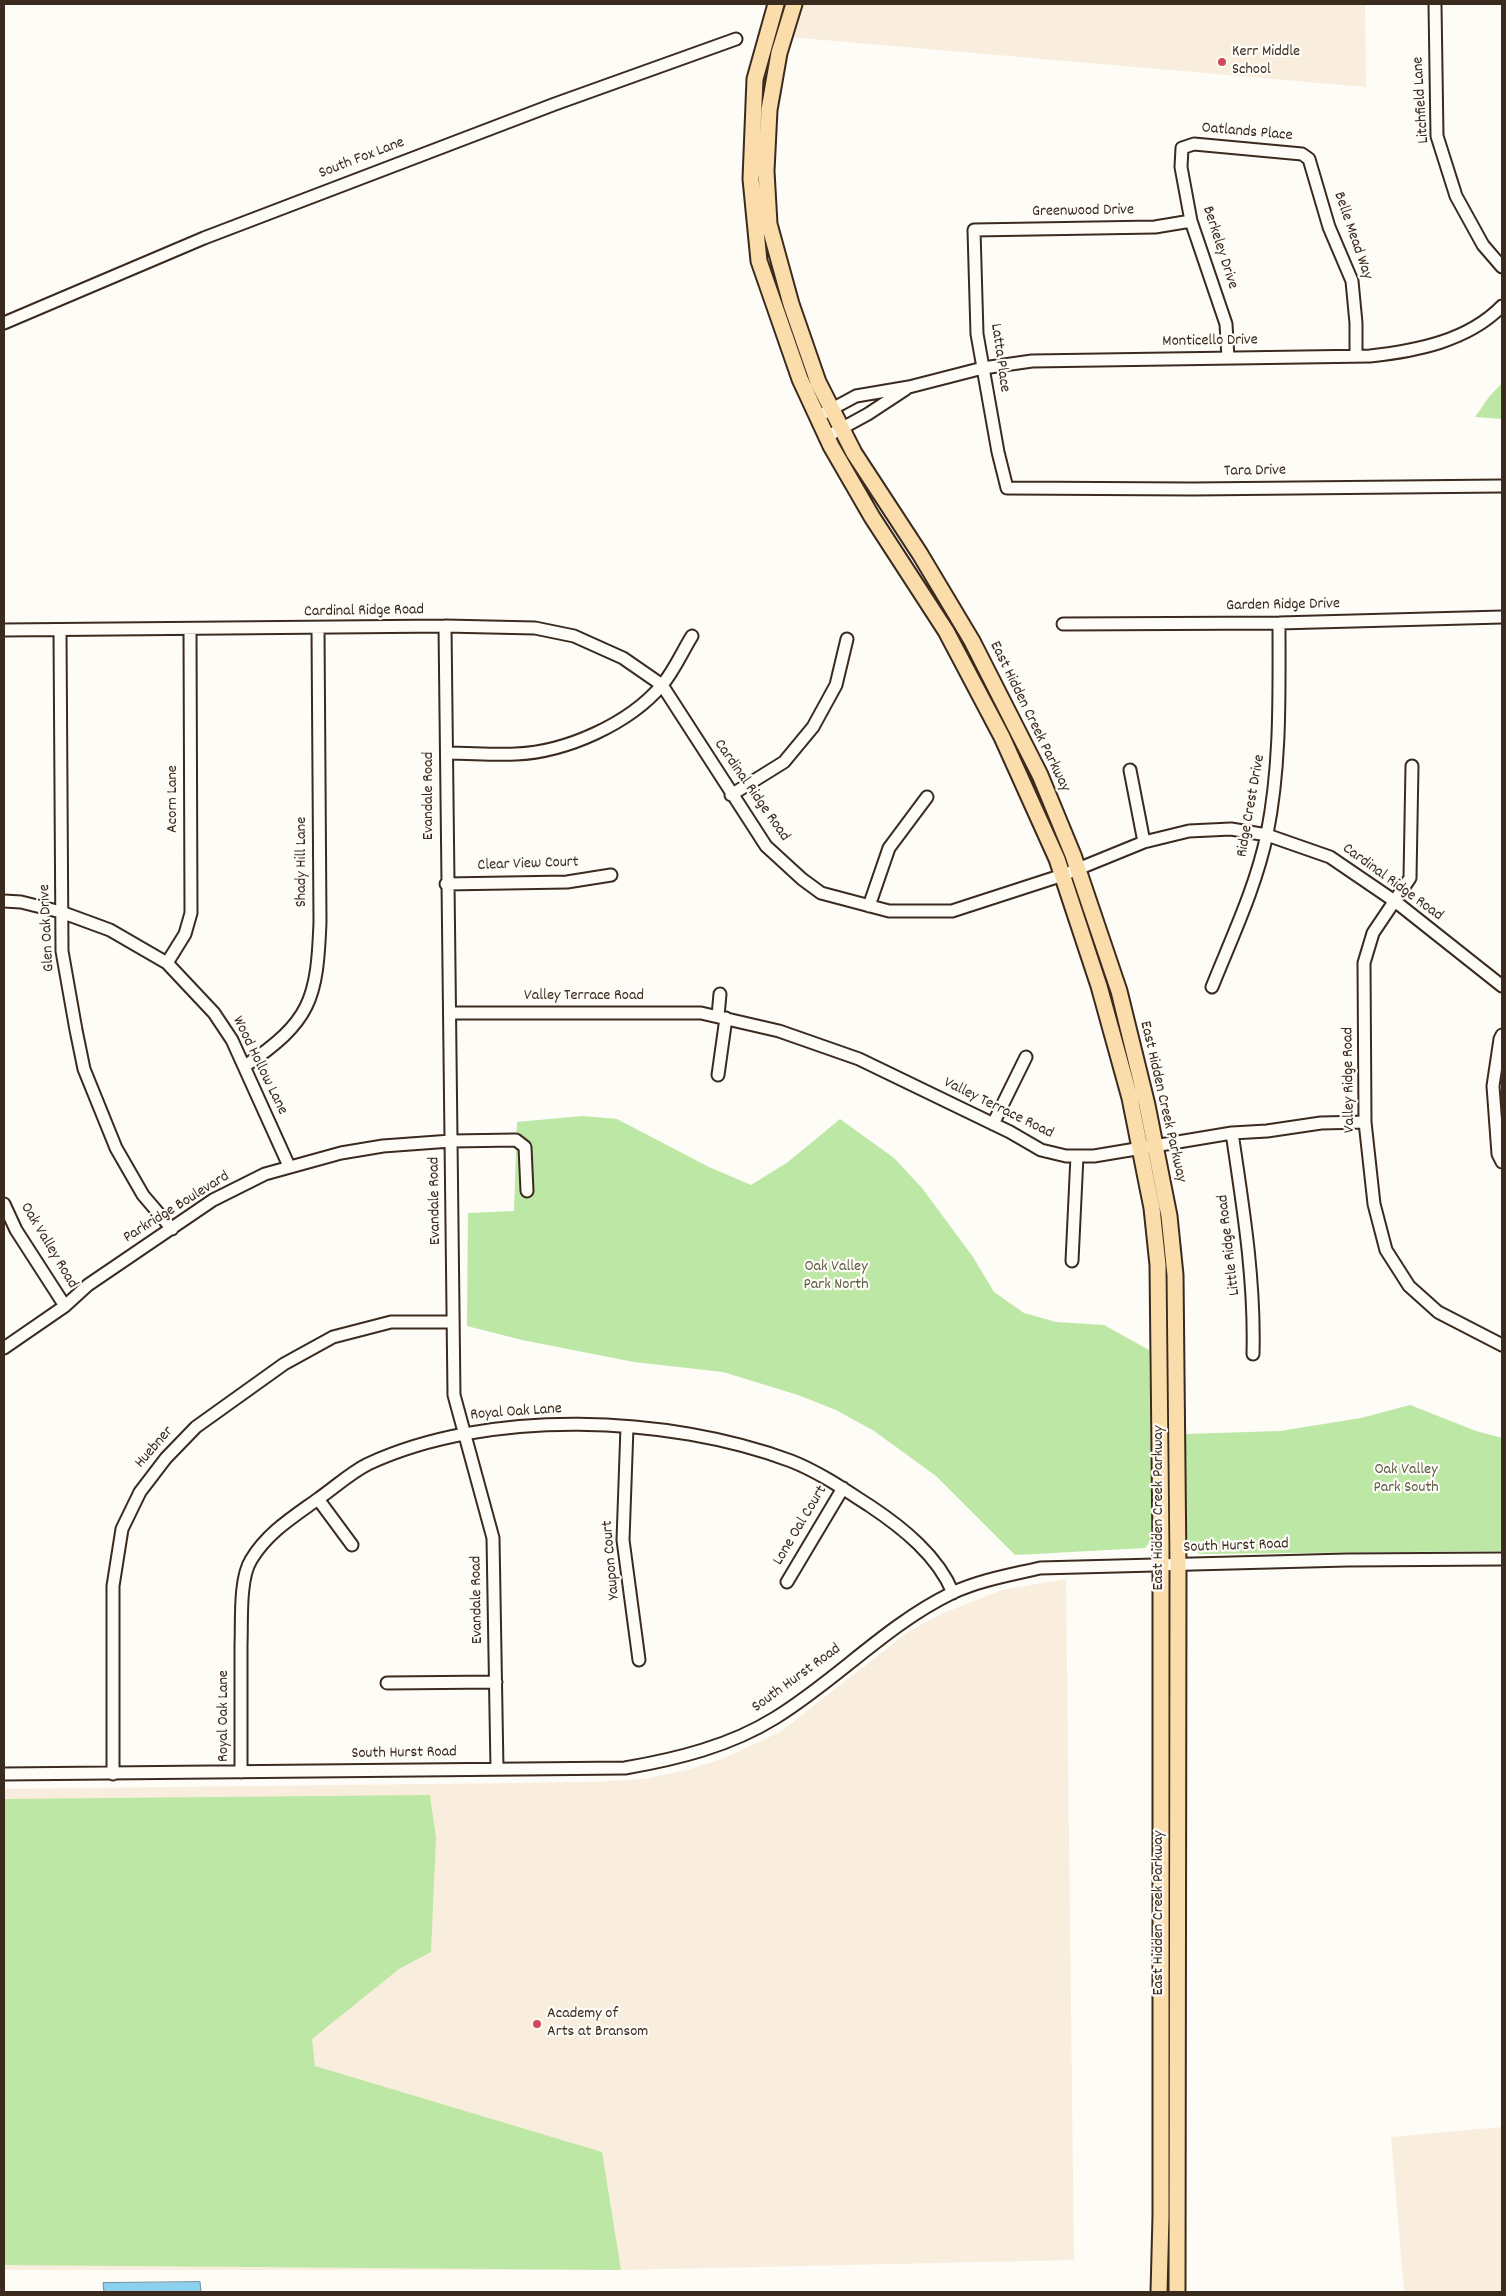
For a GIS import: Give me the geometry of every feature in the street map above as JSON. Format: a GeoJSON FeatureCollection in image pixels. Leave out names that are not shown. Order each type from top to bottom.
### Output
{"type":"FeatureCollection","features":[{"type":"Feature","properties":{"kind":"main road","name":"East Hidden Creek Parkway"},"geometry":{"type":"LineString","coordinates":[[776,4],[755,79],[751,178],[759,261],[800,379],[826,437],[872,517],[946,630],[1002,737],[1063,875],[1099,986],[1130,1098],[1152,1208],[1158,1265],[1161,1566],[1161,2216],[1159,2292]]}},
{"type":"Feature","properties":{"kind":"main road","name":"East Hidden Creek Parkway"},"geometry":{"type":"LineString","coordinates":[[794,4],[779,52],[769,110],[766,171],[769,224],[791,304],[818,382],[854,453],[920,554],[972,641],[1040,775],[1073,855],[1119,991],[1155,1145],[1169,1216],[1175,1275],[1178,1566],[1177,2292]]}},
{"type":"Feature","properties":{"kind":"main road"},"geometry":{"type":"LineString","coordinates":[[1154,2292],[1155,2230],[1161,2216]]}},
{"type":"Feature","properties":{"kind":"street","name":"Litchfield Lane"},"geometry":{"type":"LineString","coordinates":[[1435,4],[1438,136],[1456,196],[1484,245],[1502,267]]}},
{"type":"Feature","properties":{"kind":"street","name":"South Fox Lane"},"geometry":{"type":"LineString","coordinates":[[4,323],[198,240],[282,207],[736,38]]}},
{"type":"Feature","properties":{"kind":"street","name":"Oatlands Place"},"geometry":{"type":"LineString","coordinates":[[1182,148],[1194,144],[1239,147],[1302,154],[1309,158]]}},
{"type":"Feature","properties":{"kind":"street","name":"Berkeley Drive"},"geometry":{"type":"LineString","coordinates":[[1182,148],[1181,167],[1191,220],[1226,324],[1228,358]]}},
{"type":"Feature","properties":{"kind":"street","name":"Belle Mead Way"},"geometry":{"type":"LineString","coordinates":[[1309,158],[1329,227],[1352,281],[1356,324],[1356,356]]}},
{"type":"Feature","properties":{"kind":"street","name":"Greenwood Drive"},"geometry":{"type":"LineString","coordinates":[[974,230],[1155,227],[1191,220]]}},
{"type":"Feature","properties":{"kind":"street","name":"Latta Place"},"geometry":{"type":"LineString","coordinates":[[974,230],[977,334],[998,452],[1007,488]]}},
{"type":"Feature","properties":{"kind":"street","name":"Monticello Drive"},"geometry":{"type":"LineString","coordinates":[[817,417],[856,396],[909,387],[983,368],[1032,361],[1356,356],[1409,352],[1450,339],[1491,318],[1502,306]]}},
{"type":"Feature","properties":{"kind":"street","name":"Monticello Drive"},"geometry":{"type":"LineString","coordinates":[[826,437],[909,387]]}},
{"type":"Feature","properties":{"kind":"street","name":"Tara Drive"},"geometry":{"type":"LineString","coordinates":[[1007,488],[1193,489],[1502,486]]}},
{"type":"Feature","properties":{"kind":"street","name":"Garden Ridge Drive"},"geometry":{"type":"LineString","coordinates":[[1063,624],[1502,617]]}},
{"type":"Feature","properties":{"kind":"street","name":"Ridge Crest Drive"},"geometry":{"type":"LineString","coordinates":[[1212,987],[1253,885],[1267,835],[1280,731],[1279,622]]}},
{"type":"Feature","properties":{"kind":"street","name":"Cardinal Ridge Road"},"geometry":{"type":"LineString","coordinates":[[4,630],[318,629],[444,626],[535,628],[574,636],[623,658],[662,685],[731,795],[766,846],[802,879],[821,893],[889,911],[952,911],[1077,870],[1144,842],[1189,831],[1231,829],[1267,835],[1330,857],[1396,902],[1502,986]]}},
{"type":"Feature","properties":{"kind":"street","name":"Evandale Road"},"geometry":{"type":"LineString","coordinates":[[444,626],[454,1395],[493,1538],[497,1770]]}},
{"type":"Feature","properties":{"kind":"street","name":"Shady Hill Lane"},"geometry":{"type":"LineString","coordinates":[[245,1066],[274,1046],[297,1023],[311,998],[318,968],[320,922],[318,629]]}},
{"type":"Feature","properties":{"kind":"street","name":"Glen Oak Drive"},"geometry":{"type":"LineString","coordinates":[[60,630],[62,951],[84,1069],[116,1148],[143,1195],[172,1229]]}},
{"type":"Feature","properties":{"kind":"street","name":"Acorn Lane"},"geometry":{"type":"LineString","coordinates":[[167,963],[185,934],[191,913],[190,630]]}},
{"type":"Feature","properties":{"kind":"street"},"geometry":{"type":"LineString","coordinates":[[447,753],[516,754],[543,751],[570,744],[597,733],[622,719],[662,685],[692,636]]}},
{"type":"Feature","properties":{"kind":"street"},"geometry":{"type":"LineString","coordinates":[[731,795],[784,762],[813,727],[836,685],[847,639]]}},
{"type":"Feature","properties":{"kind":"street","name":"Valley Ridge Road"},"geometry":{"type":"LineString","coordinates":[[1412,766],[1410,878],[1396,902],[1373,933],[1364,963],[1365,1122],[1374,1204],[1386,1250],[1409,1286],[1438,1312],[1502,1345]]}},
{"type":"Feature","properties":{"kind":"street"},"geometry":{"type":"LineString","coordinates":[[1130,770],[1144,842]]}},
{"type":"Feature","properties":{"kind":"street"},"geometry":{"type":"LineString","coordinates":[[869,906],[889,848],[927,797]]}},
{"type":"Feature","properties":{"kind":"street","name":"Clear View Court"},"geometry":{"type":"LineString","coordinates":[[446,884],[567,882],[611,875]]}},
{"type":"Feature","properties":{"kind":"street","name":"Wood Hollow Lane"},"geometry":{"type":"LineString","coordinates":[[4,901],[21,902],[61,912],[110,930],[167,963],[214,1013],[232,1040],[288,1166]]}},
{"type":"Feature","properties":{"kind":"street"},"geometry":{"type":"LineString","coordinates":[[718,1075],[722,1017],[720,994]]}},
{"type":"Feature","properties":{"kind":"street","name":"Valley Terrace Road"},"geometry":{"type":"LineString","coordinates":[[450,1013],[700,1013],[722,1017],[779,1031],[859,1060],[993,1124],[1041,1150],[1066,1156],[1094,1156],[1232,1133],[1267,1131],[1321,1123],[1365,1122]]}},
{"type":"Feature","properties":{"kind":"street"},"geometry":{"type":"LineString","coordinates":[[1502,1035],[1493,1086],[1498,1154],[1502,1162]]}},
{"type":"Feature","properties":{"kind":"street"},"geometry":{"type":"LineString","coordinates":[[993,1124],[1026,1057]]}},
{"type":"Feature","properties":{"kind":"street","name":"Little Ridge Road"},"geometry":{"type":"LineString","coordinates":[[1232,1133],[1246,1225],[1254,1313],[1253,1354]]}},
{"type":"Feature","properties":{"kind":"street","name":"Parkridge Boulevard"},"geometry":{"type":"LineString","coordinates":[[4,1348],[65,1306],[88,1285],[213,1200],[265,1174],[288,1166],[341,1153],[382,1146],[451,1141],[516,1140],[525,1147],[527,1191]]}},
{"type":"Feature","properties":{"kind":"street"},"geometry":{"type":"LineString","coordinates":[[1072,1261],[1077,1156]]}},
{"type":"Feature","properties":{"kind":"street","name":"Oak Valley Road"},"geometry":{"type":"LineString","coordinates":[[4,1204],[16,1230],[65,1306]]}},
{"type":"Feature","properties":{"kind":"street","name":"Huebner"},"geometry":{"type":"LineString","coordinates":[[113,1774],[113,1586],[122,1530],[140,1492],[166,1458],[196,1427],[284,1364],[333,1337],[391,1322],[453,1322]]}},
{"type":"Feature","properties":{"kind":"street","name":"Royal Oak Lane"},"geometry":{"type":"LineString","coordinates":[[241,1772],[242,1597],[249,1563],[267,1537],[366,1465],[408,1449],[464,1434],[538,1425],[627,1427],[677,1432],[734,1443],[793,1462],[843,1488],[888,1519],[939,1565],[953,1593]]}},
{"type":"Feature","properties":{"kind":"street","name":"Yaupon Court"},"geometry":{"type":"LineString","coordinates":[[627,1427],[623,1540],[640,1660]]}},
{"type":"Feature","properties":{"kind":"street","name":"Lone Oal Court"},"geometry":{"type":"LineString","coordinates":[[787,1582],[843,1488]]}},
{"type":"Feature","properties":{"kind":"street"},"geometry":{"type":"LineString","coordinates":[[318,1499],[352,1546]]}},
{"type":"Feature","properties":{"kind":"street","name":"South Hurst Road"},"geometry":{"type":"LineString","coordinates":[[4,1774],[625,1768],[666,1761],[702,1750],[751,1731],[796,1704],[884,1634],[923,1609],[953,1593],[992,1579],[1040,1568],[1178,1566],[1348,1560],[1502,1559]]}},
{"type":"Feature","properties":{"kind":"street"},"geometry":{"type":"LineString","coordinates":[[387,1683],[496,1682]]}},
{"type":"Feature","properties":{"kind":"shaded area","name":"Kerr Middle School"},"geometry":{"type":"Polygon","coordinates":[[[799,4],[1365,4],[1366,87],[789,37],[799,4]]]}},
{"type":"Feature","properties":{"kind":"shaded area","name":"Academy of Arts at Bransom"},"geometry":{"type":"Polygon","coordinates":[[[1066,1579],[1074,2260],[621,2270],[4,2270],[4,1789],[595,1782],[643,1779],[687,1770],[722,1759],[780,1732],[908,1632],[943,1613],[1002,1590],[1066,1579]]]}},
{"type":"Feature","properties":{"kind":"shaded area"},"geometry":{"type":"Polygon","coordinates":[[[1502,2127],[1502,2292],[1404,2292],[1391,2137],[1502,2127]]]}},
{"type":"Feature","properties":{"kind":"green space"},"geometry":{"type":"Polygon","coordinates":[[[1502,383],[1502,419],[1475,417],[1489,397],[1502,383]]]}},
{"type":"Feature","properties":{"kind":"green space","name":"Oak Valley Park North"},"geometry":{"type":"Polygon","coordinates":[[[582,1116],[617,1119],[709,1167],[751,1185],[788,1162],[840,1119],[894,1158],[922,1188],[973,1257],[994,1292],[1024,1313],[1056,1322],[1104,1325],[1149,1350],[1152,1539],[1145,1548],[1015,1555],[936,1476],[874,1431],[836,1410],[798,1395],[723,1372],[634,1362],[522,1340],[467,1326],[468,1213],[514,1211],[517,1122],[582,1116]]]}},
{"type":"Feature","properties":{"kind":"green space","name":"Oak Valley Park South"},"geometry":{"type":"Polygon","coordinates":[[[1410,1405],[1476,1431],[1502,1438],[1502,1551],[1199,1554],[1186,1540],[1185,1434],[1280,1431],[1361,1418],[1410,1405]]]}},
{"type":"Feature","properties":{"kind":"green space"},"geometry":{"type":"Polygon","coordinates":[[[430,1795],[436,1838],[431,1952],[399,1969],[312,2039],[315,2066],[602,2152],[621,2270],[4,2265],[4,1799],[430,1795]]]}},
{"type":"Feature","properties":{"kind":"water"},"geometry":{"type":"Polygon","coordinates":[[[200,2282],[201,2292],[104,2292],[103,2283],[200,2282]]]}},
{"type":"Feature","properties":{"kind":"place","name":"Kerr Middle School"},"geometry":{"type":"Point","coordinates":[1222,62]}},
{"type":"Feature","properties":{"kind":"place","name":"Academy of Arts at Bransom"},"geometry":{"type":"Point","coordinates":[537,2024]}}]}
